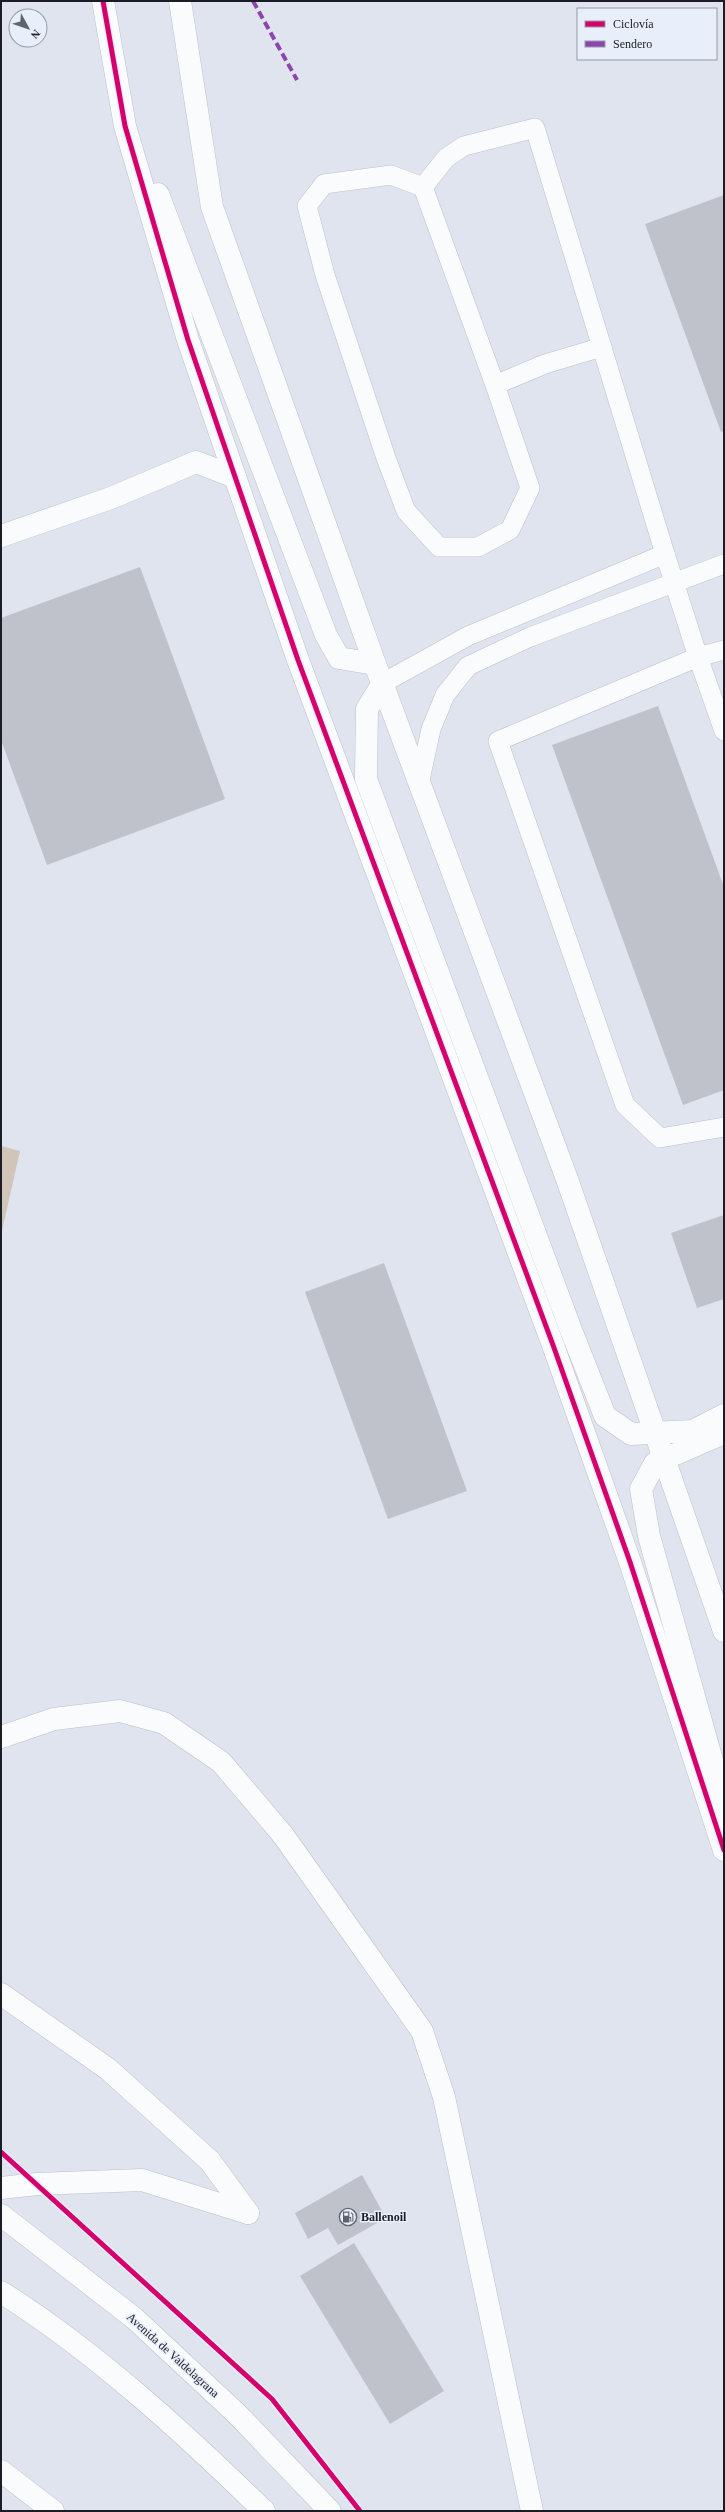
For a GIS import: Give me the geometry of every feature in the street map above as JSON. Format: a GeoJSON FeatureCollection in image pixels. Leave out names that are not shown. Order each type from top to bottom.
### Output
{"type":"FeatureCollection","features":[{"type":"Feature","properties":{"kind":"street"},"geometry":{"type":"LineString","coordinates":[[103,1],[125,126],[188,340],[301,667],[553,1345],[630,1562],[724,1850]]}},
{"type":"Feature","properties":{"kind":"street"},"geometry":{"type":"LineString","coordinates":[[180,1],[212,207],[379,674],[420,780],[566,1179],[724,1631]]}},
{"type":"Feature","properties":{"kind":"street"},"geometry":{"type":"LineString","coordinates":[[125,126],[165,209],[326,635],[339,658],[379,674]]}},
{"type":"Feature","properties":{"kind":"street"},"geometry":{"type":"LineString","coordinates":[[1,536],[111,498],[196,462],[235,477]]}},
{"type":"Feature","properties":{"kind":"street"},"geometry":{"type":"LineString","coordinates":[[379,674],[367,709],[366,779],[570,1330],[605,1416],[631,1434],[693,1431],[724,1415]]}},
{"type":"Feature","properties":{"kind":"street"},"geometry":{"type":"LineString","coordinates":[[724,1433],[655,1463],[641,1489],[649,1536],[724,1802]]}},
{"type":"Feature","properties":{"kind":"street"},"geometry":{"type":"LineString","coordinates":[[1,1737],[54,1719],[120,1711],[164,1723],[221,1762],[283,1835],[422,2031],[444,2097],[532,2511]]}},
{"type":"Feature","properties":{"kind":"street"},"geometry":{"type":"LineString","coordinates":[[1,1994],[108,2069],[210,2162],[248,2213],[142,2180],[37,2184],[1,2188]]}},
{"type":"Feature","properties":{"kind":"street","name":"Avenida de Valdelagrana"},"geometry":{"type":"LineString","coordinates":[[1,2215],[134,2318],[237,2414],[330,2511]]}},
{"type":"Feature","properties":{"kind":"street"},"geometry":{"type":"LineString","coordinates":[[1,2292],[84,2351],[232,2480],[264,2511]]}},
{"type":"Feature","properties":{"kind":"street"},"geometry":{"type":"LineString","coordinates":[[1,2471],[54,2511]]}},
{"type":"Feature","properties":{"kind":"lane"},"geometry":{"type":"LineString","coordinates":[[424,187],[446,158],[464,146],[535,128],[665,554],[672,583],[724,730]]}},
{"type":"Feature","properties":{"kind":"lane"},"geometry":{"type":"LineString","coordinates":[[391,175],[424,187],[496,385],[530,488],[510,530],[478,547],[439,547],[406,511],[386,458],[325,275],[307,206],[324,184],[391,175]]}},
{"type":"Feature","properties":{"kind":"lane"},"geometry":{"type":"LineString","coordinates":[[496,385],[545,364],[602,347]]}},
{"type":"Feature","properties":{"kind":"lane"},"geometry":{"type":"LineString","coordinates":[[379,674],[665,554]]}},
{"type":"Feature","properties":{"kind":"lane"},"geometry":{"type":"LineString","coordinates":[[420,780],[431,729],[445,695],[468,666],[530,637],[724,564]]}},
{"type":"Feature","properties":{"kind":"lane"},"geometry":{"type":"LineString","coordinates":[[724,650],[698,657],[498,742],[625,1105],[660,1138],[724,1127]]}},
{"type":"Feature","properties":{"kind":"shaded area"},"geometry":{"type":"Polygon","coordinates":[[[1,1146],[20,1151],[1,1235],[1,1146]]]}},
{"type":"Feature","properties":{"kind":"building"},"geometry":{"type":"Polygon","coordinates":[[[724,195],[724,431],[721,432],[645,224],[724,195]]]}},
{"type":"Feature","properties":{"kind":"building"},"geometry":{"type":"Polygon","coordinates":[[[140,567],[225,799],[47,865],[1,740],[1,618],[140,567]]]}},
{"type":"Feature","properties":{"kind":"building"},"geometry":{"type":"Polygon","coordinates":[[[658,706],[724,887],[724,1090],[683,1105],[552,745],[658,706]]]}},
{"type":"Feature","properties":{"kind":"building"},"geometry":{"type":"Polygon","coordinates":[[[724,1215],[724,1299],[697,1308],[671,1233],[724,1215]]]}},
{"type":"Feature","properties":{"kind":"building"},"geometry":{"type":"Polygon","coordinates":[[[384,1263],[467,1491],[388,1519],[305,1292],[384,1263]]]}},
{"type":"Feature","properties":{"kind":"building"},"geometry":{"type":"Polygon","coordinates":[[[362,2175],[386,2218],[338,2245],[328,2228],[308,2239],[295,2213],[362,2175]]]}},
{"type":"Feature","properties":{"kind":"building"},"geometry":{"type":"Polygon","coordinates":[[[354,2243],[444,2391],[390,2424],[300,2276],[354,2243]]]}},
{"type":"Feature","properties":{"kind":"marked path"},"geometry":{"type":"LineString","coordinates":[[253,1],[297,80]]}},
{"type":"Feature","properties":{"kind":"cycle path"},"geometry":{"type":"LineString","coordinates":[[103,1],[125,126],[188,340],[298,660],[553,1345],[630,1562],[724,1850]]}},
{"type":"Feature","properties":{"kind":"cycle path"},"geometry":{"type":"LineString","coordinates":[[1,2152],[272,2399],[360,2511]]}},
{"type":"Feature","properties":{"kind":"place","name":"Ballenoil"},"geometry":{"type":"Point","coordinates":[348,2217]}}]}
